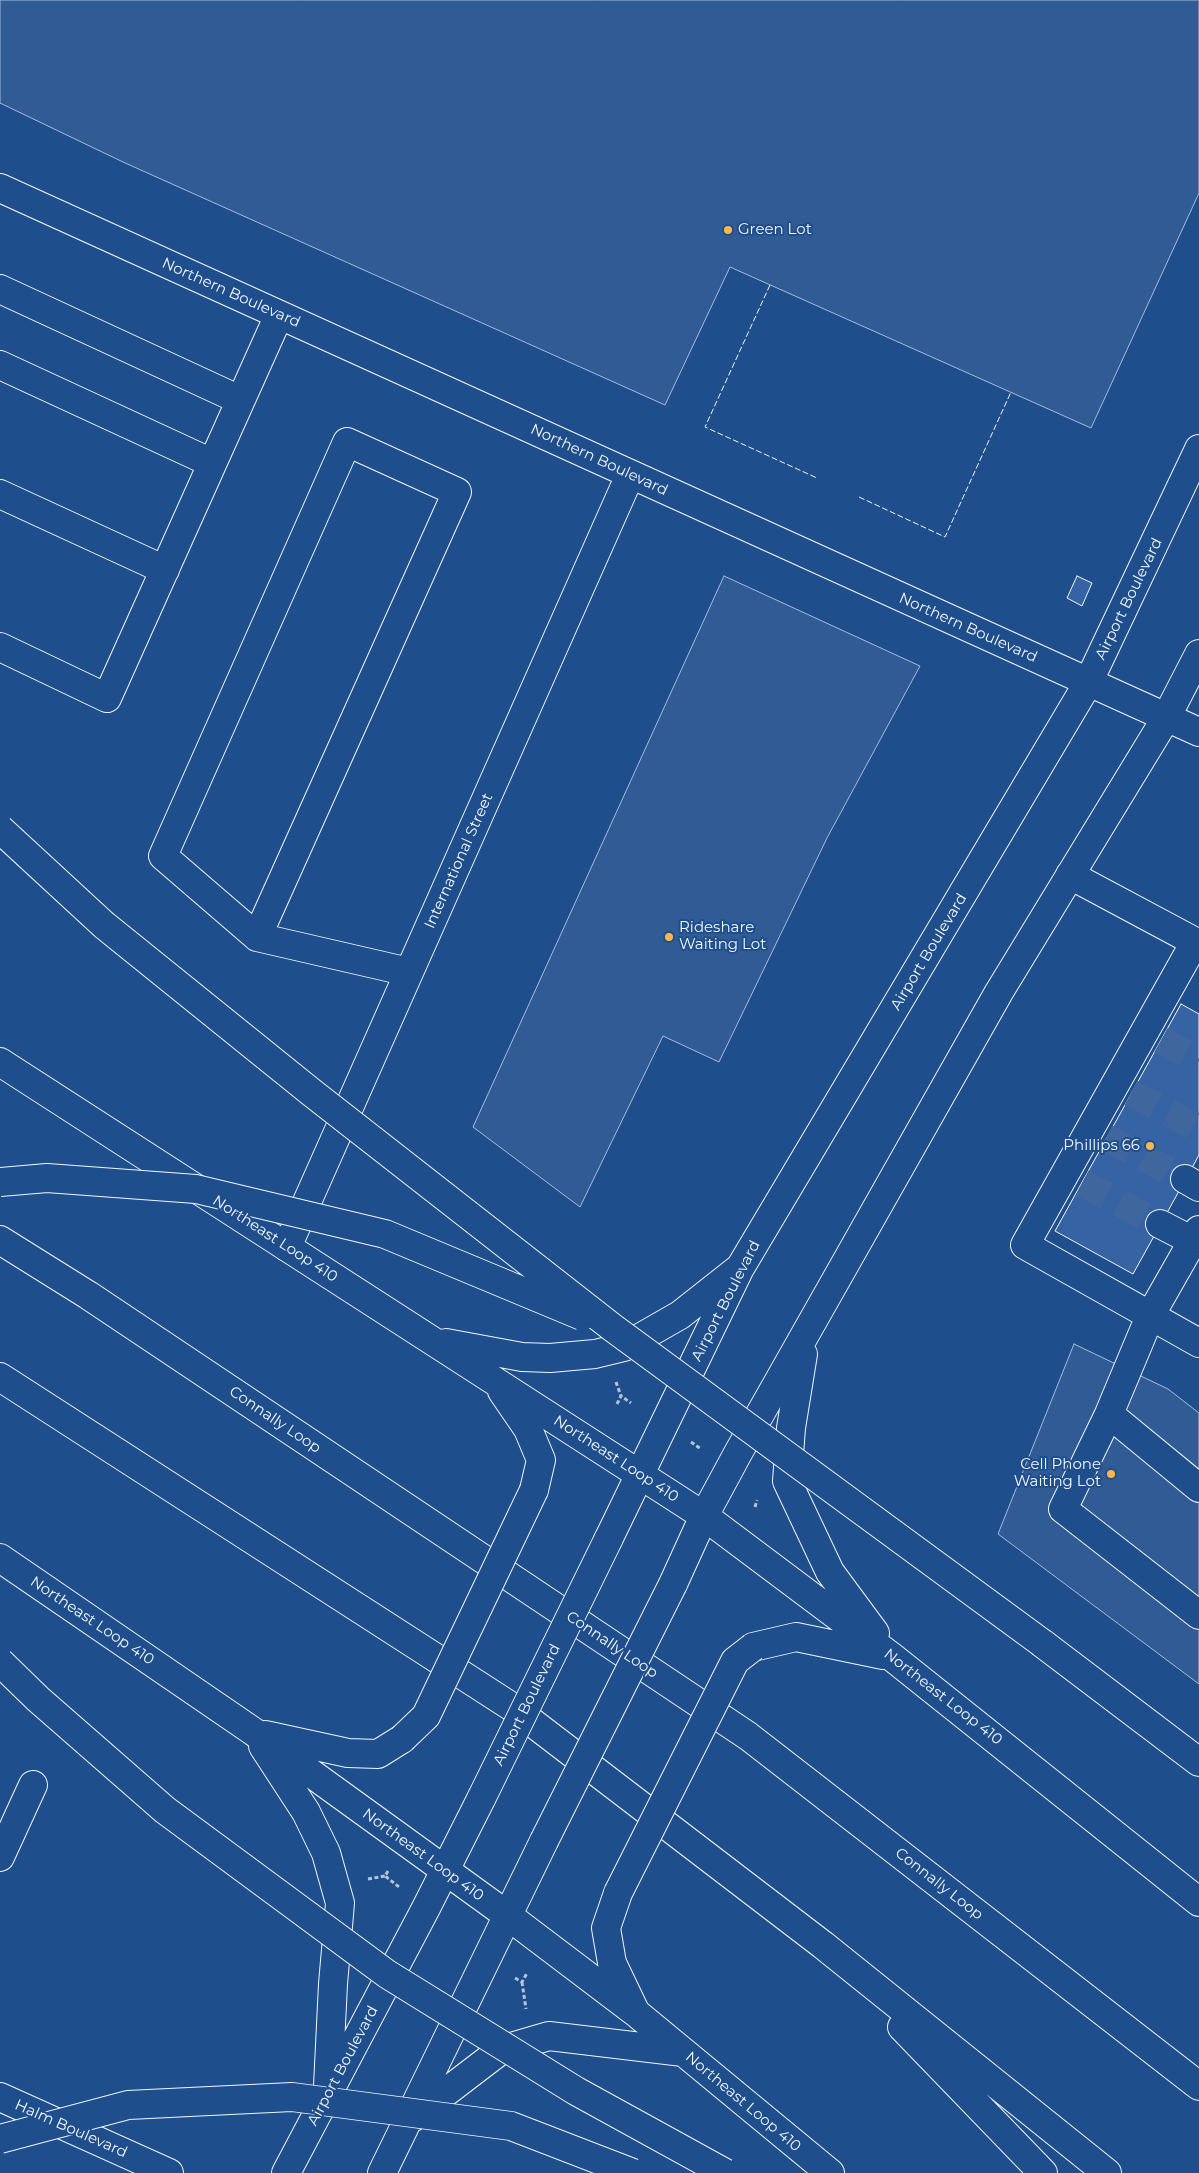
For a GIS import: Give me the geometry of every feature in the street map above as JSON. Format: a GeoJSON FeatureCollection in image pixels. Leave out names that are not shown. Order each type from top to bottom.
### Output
{"type":"FeatureCollection","features":[{"type":"Feature","properties":{"kind":"main road","name":"Northern Boulevard"},"geometry":{"type":"LineString","coordinates":[[0,188],[1199,732]]}},
{"type":"Feature","properties":{"kind":"main road"},"geometry":{"type":"LineString","coordinates":[[0,289],[240,400]]}},
{"type":"Feature","properties":{"kind":"main road"},"geometry":{"type":"LineString","coordinates":[[0,647],[107,698],[279,315]]}},
{"type":"Feature","properties":{"kind":"main road"},"geometry":{"type":"LineString","coordinates":[[0,365],[212,463]]}},
{"type":"Feature","properties":{"kind":"main road"},"geometry":{"type":"LineString","coordinates":[[257,937],[457,492],[346,442],[163,856],[257,937],[409,972]]}},
{"type":"Feature","properties":{"kind":"main road","name":"Airport Boulevard"},"geometry":{"type":"LineString","coordinates":[[286,2173],[445,1871],[740,1268],[1088,683],[1199,448]]}},
{"type":"Feature","properties":{"kind":"main road","name":"International Street"},"geometry":{"type":"LineString","coordinates":[[287,1247],[630,475]]}},
{"type":"Feature","properties":{"kind":"main road"},"geometry":{"type":"LineString","coordinates":[[0,494],[165,570]]}},
{"type":"Feature","properties":{"kind":"main road"},"geometry":{"type":"LineString","coordinates":[[382,2173],[704,1516],[999,992],[1166,718],[1199,654]]}},
{"type":"Feature","properties":{"kind":"main road"},"geometry":{"type":"LineString","coordinates":[[0,829],[104,925],[303,1086],[614,1328],[1042,1643],[1199,1762]]}},
{"type":"Feature","properties":{"kind":"main road"},"geometry":{"type":"LineString","coordinates":[[1070,875],[1197,943],[1153,1036],[1097,1133],[1074,1178],[1025,1245],[1199,1343]]}},
{"type":"Feature","properties":{"kind":"main road","name":"Northeast Loop 410"},"geometry":{"type":"LineString","coordinates":[[0,1062],[432,1341],[639,1472],[704,1516],[892,1657],[1199,1902]]}},
{"type":"Feature","properties":{"kind":"main road"},"geometry":{"type":"LineString","coordinates":[[0,1182],[47,1178],[196,1189],[385,1234],[614,1328]]}},
{"type":"Feature","properties":{"kind":"main road"},"geometry":{"type":"LineString","coordinates":[[1160,1224],[1196,1236],[1150,1316],[1108,1414],[1064,1509],[1199,1615]]}},
{"type":"Feature","properties":{"kind":"main road","name":"Connally Loop"},"geometry":{"type":"LineString","coordinates":[[0,1240],[88,1295],[748,1736],[1199,2086]]}},
{"type":"Feature","properties":{"kind":"main road"},"geometry":{"type":"LineString","coordinates":[[432,1341],[522,1357],[550,1358],[595,1354],[617,1348],[652,1332],[680,1315],[740,1268]]}},
{"type":"Feature","properties":{"kind":"main road"},"geometry":{"type":"LineString","coordinates":[[806,1336],[791,1428],[787,1481],[830,1572],[892,1657]]}},
{"type":"Feature","properties":{"kind":"main road"},"geometry":{"type":"LineString","coordinates":[[0,1376],[512,1707],[823,1945],[1107,2173]]}},
{"type":"Feature","properties":{"kind":"main road"},"geometry":{"type":"LineString","coordinates":[[254,1732],[348,1753],[378,1754],[402,1739],[426,1716],[534,1490],[541,1460],[528,1430],[496,1382]]}},
{"type":"Feature","properties":{"kind":"main road"},"geometry":{"type":"LineString","coordinates":[[1108,1414],[1199,1488]]}},
{"type":"Feature","properties":{"kind":"main road","name":"Northeast Loop 410"},"geometry":{"type":"LineString","coordinates":[[0,1558],[254,1732],[507,1915],[635,2012],[830,2173]]}},
{"type":"Feature","properties":{"kind":"main road"},"geometry":{"type":"LineString","coordinates":[[635,2012],[612,1963],[606,1928],[618,1893],[735,1662],[753,1647],[796,1637],[892,1657]]}},
{"type":"Feature","properties":{"kind":"main road"},"geometry":{"type":"LineString","coordinates":[[0,1662],[38,1699],[165,1810],[387,1974],[576,2091],[725,2173]]}},
{"type":"Feature","properties":{"kind":"main road"},"geometry":{"type":"LineString","coordinates":[[254,1732],[306,1812],[326,1853],[340,1904],[333,1984],[328,2094]]}},
{"type":"Feature","properties":{"kind":"main road"},"geometry":{"type":"LineString","coordinates":[[0,1857],[33,1785]]}},
{"type":"Feature","properties":{"kind":"main road"},"geometry":{"type":"LineString","coordinates":[[823,1945],[1043,2173]]}},
{"type":"Feature","properties":{"kind":"main road"},"geometry":{"type":"LineString","coordinates":[[408,2121],[501,2050],[549,2036],[683,2052]]}},
{"type":"Feature","properties":{"kind":"main road","name":"Halm Boulevard"},"geometry":{"type":"LineString","coordinates":[[0,2097],[130,2165],[169,2173]]}},
{"type":"Feature","properties":{"kind":"main road"},"geometry":{"type":"LineString","coordinates":[[0,2139],[128,2105],[292,2098],[511,2126],[633,2173]]}},
{"type":"Feature","properties":{"kind":"path"},"geometry":{"type":"LineString","coordinates":[[617,1404],[621,1396],[631,1403]]}},
{"type":"Feature","properties":{"kind":"path"},"geometry":{"type":"LineString","coordinates":[[385,1876],[391,1866]]}},
{"type":"Feature","properties":{"kind":"path"},"geometry":{"type":"LineString","coordinates":[[363,1880],[385,1876],[399,1887]]}},
{"type":"Feature","properties":{"kind":"path"},"geometry":{"type":"LineString","coordinates":[[526,2011],[522,1982],[530,1966]]}},
{"type":"Feature","properties":{"kind":"path"},"geometry":{"type":"LineString","coordinates":[[507,1973],[522,1982]]}},
{"type":"Feature","properties":{"kind":"shaded area","name":"Green Lot"},"geometry":{"type":"Polygon","coordinates":[[[0,0],[1199,0],[1199,193],[1091,428],[730,267],[665,405],[123,162],[0,103],[0,0]]]}},
{"type":"Feature","properties":{"kind":"shaded area","name":"Rideshare Waiting Lot"},"geometry":{"type":"Polygon","coordinates":[[[724,576],[920,666],[827,838],[719,1062],[663,1036],[580,1207],[473,1127],[724,576]]]}},
{"type":"Feature","properties":{"kind":"shaded area","name":"Cell Phone Waiting Lot"},"geometry":{"type":"Polygon","coordinates":[[[1074,1344],[1168,1389],[1199,1413],[1199,1684],[998,1534],[1074,1344]]]}},
{"type":"Feature","properties":{"kind":"building"},"geometry":{"type":"Polygon","coordinates":[[[1077,576],[1092,583],[1082,606],[1067,598],[1077,576]]]}},
{"type":"Feature","properties":{"kind":"building","name":"Phillips 66"},"geometry":{"type":"Polygon","coordinates":[[[1181,1004],[1199,1014],[1199,1155],[1133,1274],[1055,1231],[1181,1004]]]}},
{"type":"Feature","properties":{"kind":"tunnel"},"geometry":{"type":"LineString","coordinates":[[1161,1040],[1199,1061]]}},
{"type":"Feature","properties":{"kind":"tunnel"},"geometry":{"type":"LineString","coordinates":[[1131,1093],[1199,1129]]}},
{"type":"Feature","properties":{"kind":"tunnel"},"geometry":{"type":"LineString","coordinates":[[1106,1138],[1185,1179]]}},
{"type":"Feature","properties":{"kind":"tunnel"},"geometry":{"type":"LineString","coordinates":[[1082,1183],[1160,1224]]}},
{"type":"Feature","properties":{"kind":"fence"},"geometry":{"type":"LineString","coordinates":[[770,285],[705,427],[817,478]]}},
{"type":"Feature","properties":{"kind":"fence"},"geometry":{"type":"LineString","coordinates":[[859,497],[945,537],[1011,392]]}},
{"type":"Feature","properties":{"kind":"place","name":"Green Lot"},"geometry":{"type":"Point","coordinates":[728,230]}},
{"type":"Feature","properties":{"kind":"place","name":"Rideshare Waiting Lot"},"geometry":{"type":"Point","coordinates":[669,937]}},
{"type":"Feature","properties":{"kind":"place","name":"Phillips 66"},"geometry":{"type":"Point","coordinates":[1150,1146]}},
{"type":"Feature","properties":{"kind":"place","name":"Cell Phone Waiting Lot"},"geometry":{"type":"Point","coordinates":[1111,1474]}}]}
